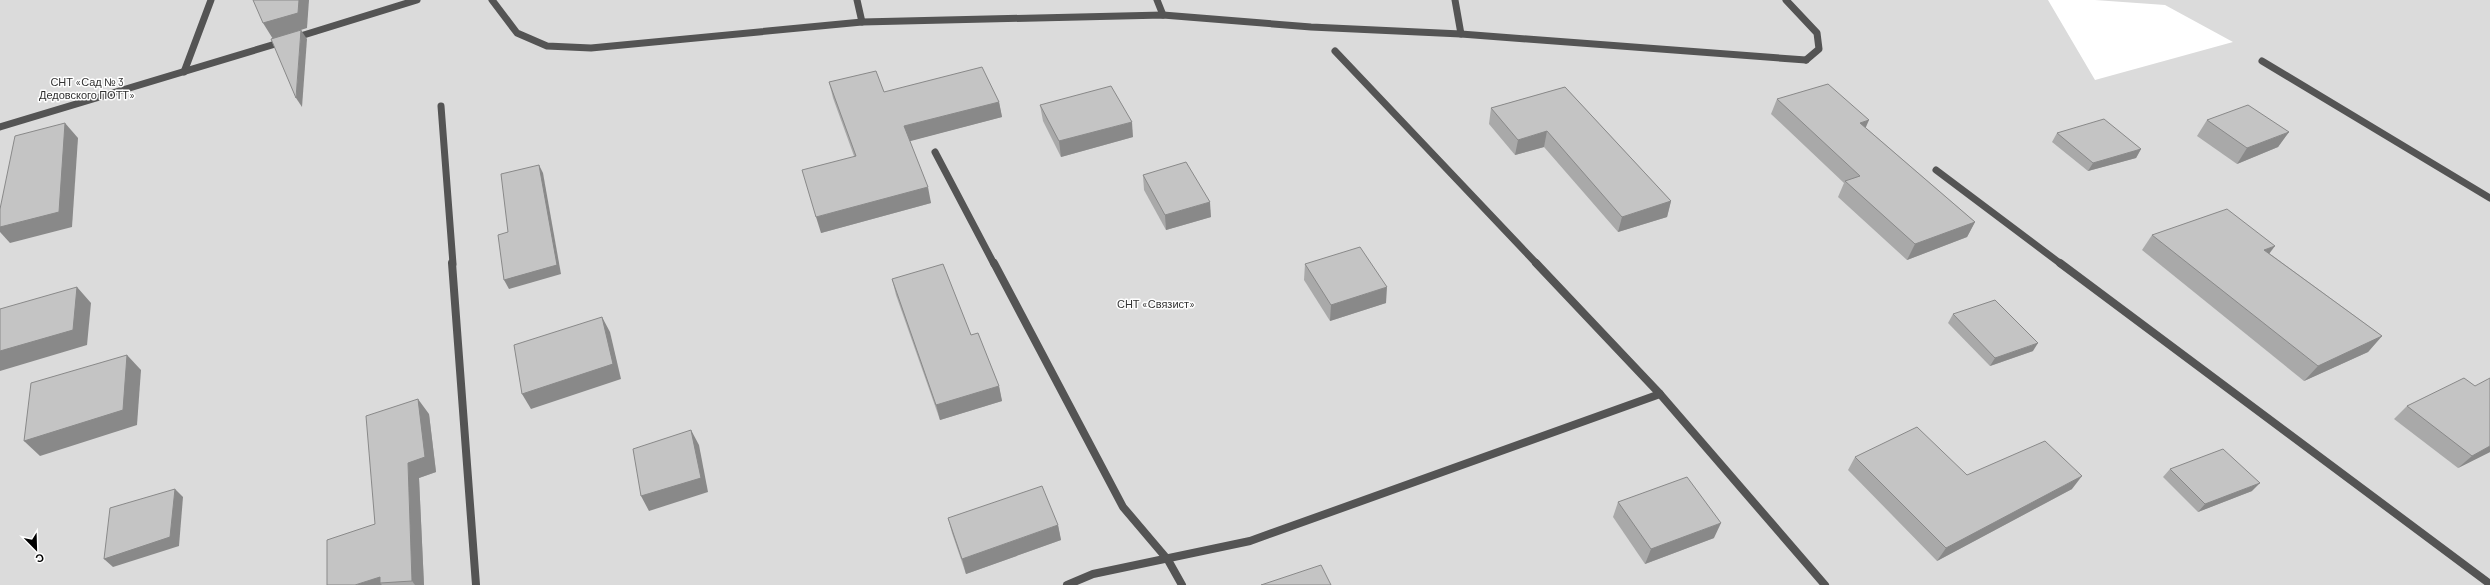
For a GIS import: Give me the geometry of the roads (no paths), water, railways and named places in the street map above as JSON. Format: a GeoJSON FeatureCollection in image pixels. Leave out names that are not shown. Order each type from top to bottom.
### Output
{"type":"FeatureCollection","features":[{"type":"Feature","properties":{"kind":"street"},"geometry":{"type":"LineString","coordinates":[[184,72],[211,0]]}},
{"type":"Feature","properties":{"kind":"street"},"geometry":{"type":"LineString","coordinates":[[0,127],[417,0]]}},
{"type":"Feature","properties":{"kind":"street"},"geometry":{"type":"LineString","coordinates":[[492,0],[517,33],[547,46],[591,48],[862,22],[1163,15],[1315,28],[1461,34],[1806,60],[1819,49],[1817,33],[1786,0]]}},
{"type":"Feature","properties":{"kind":"street"},"geometry":{"type":"LineString","coordinates":[[857,0],[862,22]]}},
{"type":"Feature","properties":{"kind":"street"},"geometry":{"type":"LineString","coordinates":[[1157,0],[1163,15]]}},
{"type":"Feature","properties":{"kind":"street"},"geometry":{"type":"LineString","coordinates":[[1455,0],[1461,34]]}},
{"type":"Feature","properties":{"kind":"street"},"geometry":{"type":"LineString","coordinates":[[1335,51],[1660,394],[1825,585]]}},
{"type":"Feature","properties":{"kind":"street"},"geometry":{"type":"LineString","coordinates":[[2262,61],[2490,198]]}},
{"type":"Feature","properties":{"kind":"street"},"geometry":{"type":"LineString","coordinates":[[441,106],[476,585]]}},
{"type":"Feature","properties":{"kind":"street"},"geometry":{"type":"LineString","coordinates":[[935,152],[1124,507],[1168,560],[1182,585]]}},
{"type":"Feature","properties":{"kind":"street"},"geometry":{"type":"LineString","coordinates":[[1936,170],[2490,584]]}},
{"type":"Feature","properties":{"kind":"street"},"geometry":{"type":"LineString","coordinates":[[1066,585],[1093,574],[1168,560],[1250,541],[1660,394]]}},
{"type":"Feature","properties":{"kind":"park label","name":"СНТ «Сад № 3 Дедовского ПОТТ»"},"geometry":{"type":"Point","coordinates":[87,87]}},
{"type":"Feature","properties":{"kind":"park label","name":"СНТ «Связист»"},"geometry":{"type":"Point","coordinates":[1156,303]}}]}
